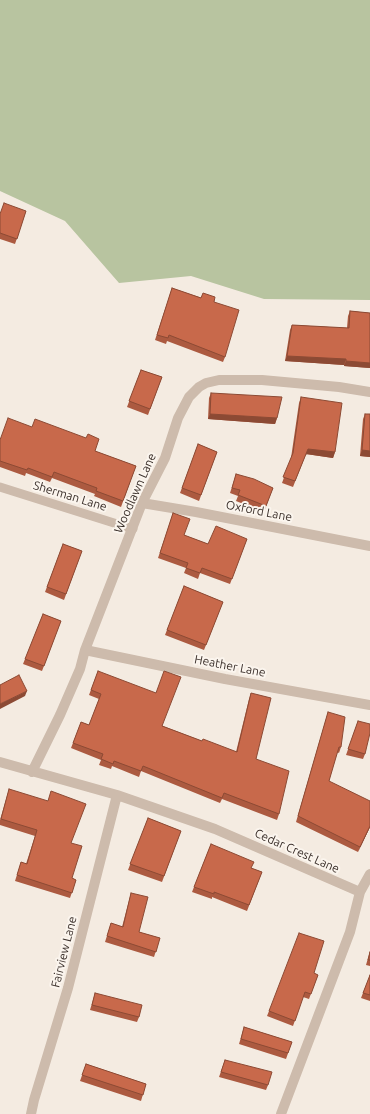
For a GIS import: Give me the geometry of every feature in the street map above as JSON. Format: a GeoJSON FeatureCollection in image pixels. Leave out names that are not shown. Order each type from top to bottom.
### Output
{"type":"FeatureCollection","features":[{"type":"Feature","properties":{"kind":"street","name":"Woodlawn Lane"},"geometry":{"type":"LineString","coordinates":[[32,772],[60,715],[80,669],[85,650],[142,503],[165,458],[178,418],[189,397],[199,387],[206,383],[219,380],[262,380],[339,387],[370,392]]}},
{"type":"Feature","properties":{"kind":"street","name":"Oxford Lane"},"geometry":{"type":"LineString","coordinates":[[142,503],[370,546]]}},
{"type":"Feature","properties":{"kind":"street","name":"Heather Lane"},"geometry":{"type":"LineString","coordinates":[[85,650],[225,679],[370,705]]}},
{"type":"Feature","properties":{"kind":"street","name":"Cedar Crest Lane"},"geometry":{"type":"LineString","coordinates":[[0,762],[117,795],[215,829],[360,892]]}},
{"type":"Feature","properties":{"kind":"street","name":"Fairview Lane"},"geometry":{"type":"LineString","coordinates":[[31,1114],[68,988],[117,795]]}},
{"type":"Feature","properties":{"kind":"street"},"geometry":{"type":"LineString","coordinates":[[281,1114],[350,932],[360,892],[370,874]]}},
{"type":"Feature","properties":{"kind":"lane","name":"Sherman Lane"},"geometry":{"type":"LineString","coordinates":[[0,487],[133,529]]}},
{"type":"Feature","properties":{"kind":"green space"},"geometry":{"type":"Polygon","coordinates":[[[0,0],[370,0],[370,300],[264,299],[191,276],[119,283],[65,221],[0,191],[0,0]]]}},
{"type":"Feature","properties":{"kind":"building"},"geometry":{"type":"Polygon","coordinates":[[[4,203],[26,211],[17,239],[0,233],[0,214],[4,203]]]}},
{"type":"Feature","properties":{"kind":"building"},"geometry":{"type":"Polygon","coordinates":[[[172,288],[201,298],[203,293],[215,297],[214,302],[239,310],[225,357],[169,335],[168,338],[157,335],[172,288]]]}},
{"type":"Feature","properties":{"kind":"building"},"geometry":{"type":"Polygon","coordinates":[[[350,311],[370,313],[370,363],[346,361],[346,359],[287,356],[292,325],[349,328],[350,311]]]}},
{"type":"Feature","properties":{"kind":"building"},"geometry":{"type":"Polygon","coordinates":[[[141,370],[162,377],[150,409],[129,401],[141,370]]]}},
{"type":"Feature","properties":{"kind":"building"},"geometry":{"type":"Polygon","coordinates":[[[211,393],[282,397],[277,418],[210,414],[211,393]]]}},
{"type":"Feature","properties":{"kind":"building"},"geometry":{"type":"Polygon","coordinates":[[[301,397],[342,403],[335,452],[308,449],[295,481],[283,477],[293,453],[301,397]]]}},
{"type":"Feature","properties":{"kind":"building"},"geometry":{"type":"Polygon","coordinates":[[[365,414],[370,414],[370,451],[362,450],[365,414]]]}},
{"type":"Feature","properties":{"kind":"building"},"geometry":{"type":"Polygon","coordinates":[[[8,418],[32,427],[35,419],[86,438],[88,434],[99,439],[95,451],[136,466],[123,501],[96,491],[97,488],[54,472],[52,477],[28,468],[27,470],[0,461],[0,440],[8,418]]]}},
{"type":"Feature","properties":{"kind":"building"},"geometry":{"type":"Polygon","coordinates":[[[198,444],[217,452],[201,495],[182,488],[198,444]]]}},
{"type":"Feature","properties":{"kind":"building"},"geometry":{"type":"Polygon","coordinates":[[[236,474],[254,479],[273,488],[266,506],[238,495],[240,490],[232,488],[236,474]]]}},
{"type":"Feature","properties":{"kind":"building"},"geometry":{"type":"Polygon","coordinates":[[[173,513],[190,519],[184,535],[208,544],[216,526],[247,539],[232,579],[202,568],[200,573],[186,568],[188,563],[160,553],[173,513]]]}},
{"type":"Feature","properties":{"kind":"building"},"geometry":{"type":"Polygon","coordinates":[[[63,544],[82,551],[66,594],[47,587],[63,544]]]}},
{"type":"Feature","properties":{"kind":"building"},"geometry":{"type":"Polygon","coordinates":[[[184,586],[223,602],[206,645],[167,630],[184,586]]]}},
{"type":"Feature","properties":{"kind":"building"},"geometry":{"type":"Polygon","coordinates":[[[43,614],[61,621],[44,666],[25,659],[43,614]]]}},
{"type":"Feature","properties":{"kind":"building"},"geometry":{"type":"Polygon","coordinates":[[[98,671],[156,693],[164,671],[181,677],[162,726],[237,752],[251,693],[271,698],[256,759],[289,771],[279,814],[224,793],[222,798],[143,766],[141,771],[114,761],[113,764],[101,759],[103,754],[73,743],[81,722],[89,725],[101,694],[91,690],[98,671]]]}},
{"type":"Feature","properties":{"kind":"building"},"geometry":{"type":"Polygon","coordinates":[[[19,675],[27,691],[0,704],[0,685],[19,675]]]}},
{"type":"Feature","properties":{"kind":"building"},"geometry":{"type":"Polygon","coordinates":[[[328,712],[345,717],[341,747],[339,747],[329,781],[370,801],[370,826],[360,847],[298,816],[328,712]]]}},
{"type":"Feature","properties":{"kind":"building"},"geometry":{"type":"Polygon","coordinates":[[[358,721],[370,724],[370,733],[365,754],[348,749],[358,721]]]}},
{"type":"Feature","properties":{"kind":"building"},"geometry":{"type":"Polygon","coordinates":[[[9,789],[48,801],[51,791],[86,804],[71,843],[82,846],[72,878],[76,880],[72,893],[17,875],[21,862],[27,864],[37,830],[1,819],[9,789]]]}},
{"type":"Feature","properties":{"kind":"building"},"geometry":{"type":"Polygon","coordinates":[[[148,818],[181,831],[164,876],[130,864],[148,818]]]}},
{"type":"Feature","properties":{"kind":"building"},"geometry":{"type":"Polygon","coordinates":[[[211,844],[254,862],[251,868],[262,872],[249,905],[214,892],[214,894],[194,887],[211,844]]]}},
{"type":"Feature","properties":{"kind":"building"},"geometry":{"type":"Polygon","coordinates":[[[131,893],[148,897],[139,932],[160,938],[156,952],[107,936],[111,923],[123,927],[131,893]]]}},
{"type":"Feature","properties":{"kind":"building"},"geometry":{"type":"Polygon","coordinates":[[[299,933],[324,941],[314,973],[318,975],[311,994],[305,992],[295,1021],[269,1011],[299,933]]]}},
{"type":"Feature","properties":{"kind":"building"},"geometry":{"type":"Polygon","coordinates":[[[370,975],[370,995],[363,993],[370,975]]]}},
{"type":"Feature","properties":{"kind":"building"},"geometry":{"type":"Polygon","coordinates":[[[95,993],[142,1005],[139,1017],[92,1005],[95,993]]]}},
{"type":"Feature","properties":{"kind":"building"},"geometry":{"type":"Polygon","coordinates":[[[244,1027],[292,1042],[288,1053],[241,1039],[244,1027]]]}},
{"type":"Feature","properties":{"kind":"building"},"geometry":{"type":"Polygon","coordinates":[[[225,1060],[272,1072],[268,1085],[221,1072],[225,1060]]]}},
{"type":"Feature","properties":{"kind":"building"},"geometry":{"type":"Polygon","coordinates":[[[86,1064],[146,1084],[143,1095],[82,1075],[86,1064]]]}}]}
